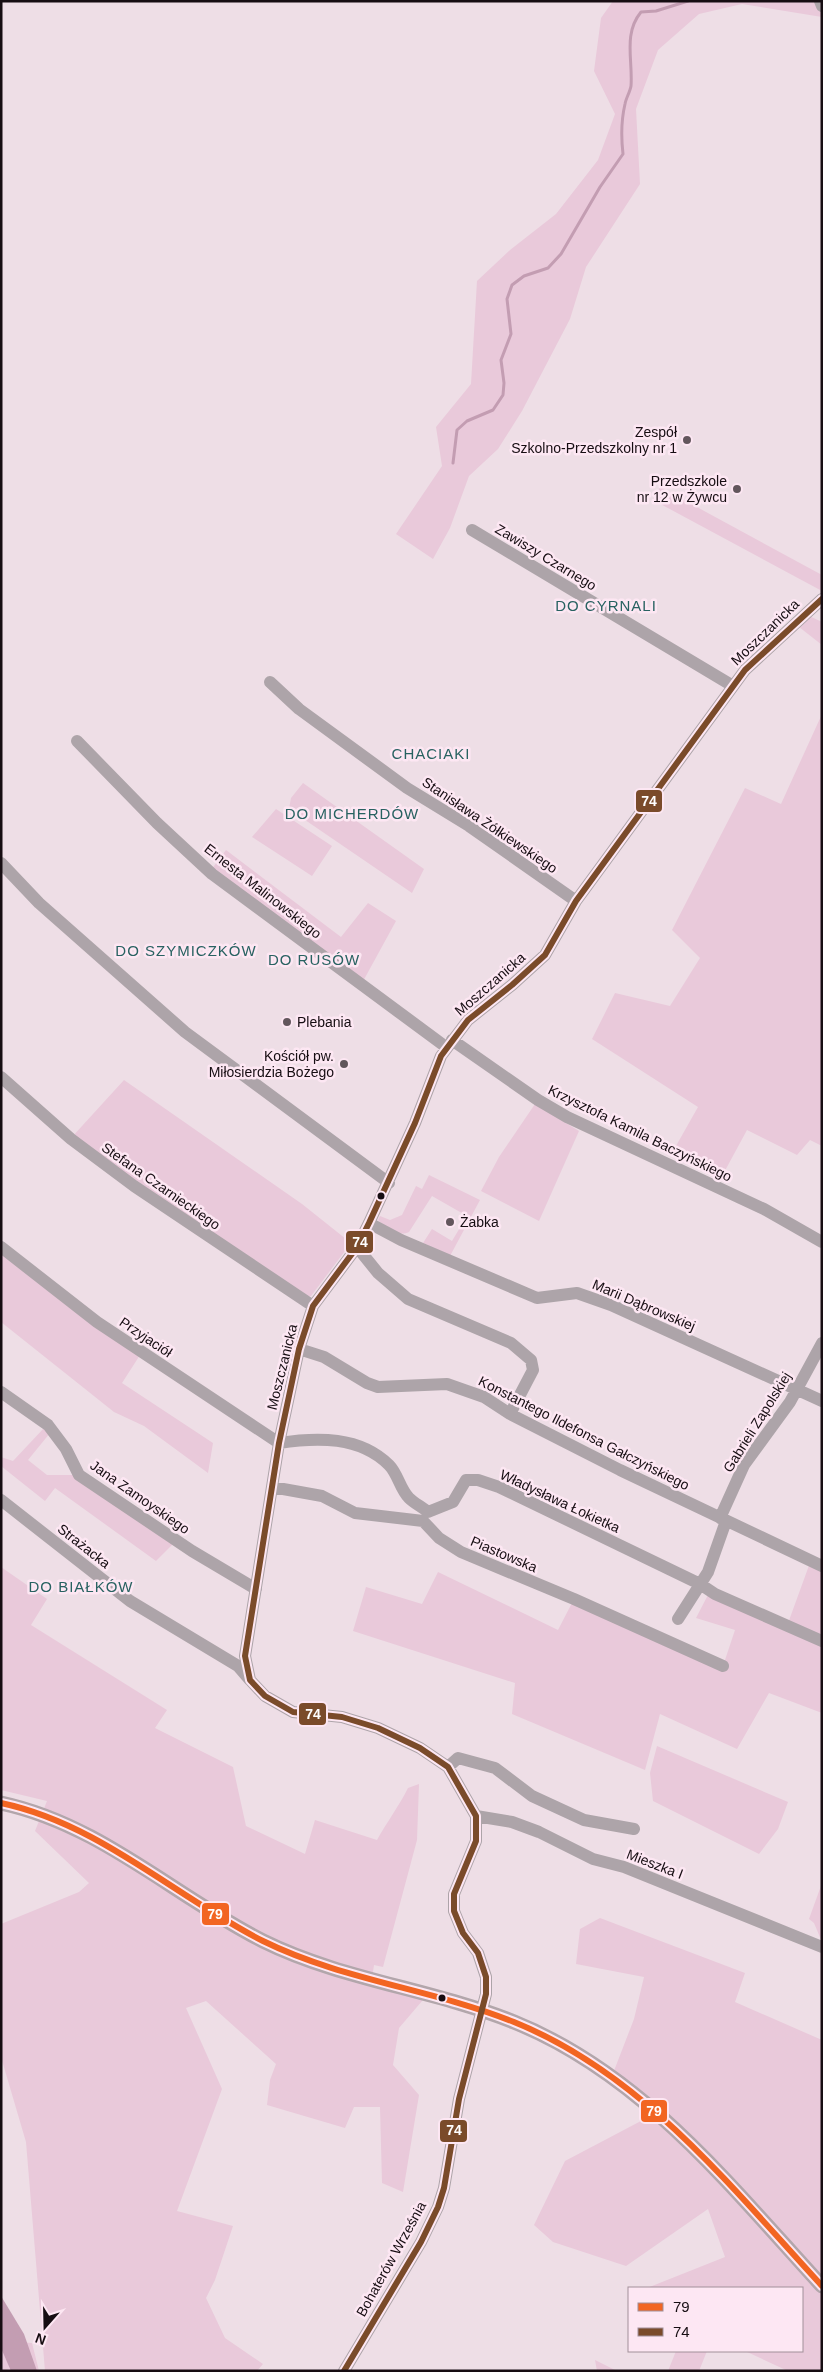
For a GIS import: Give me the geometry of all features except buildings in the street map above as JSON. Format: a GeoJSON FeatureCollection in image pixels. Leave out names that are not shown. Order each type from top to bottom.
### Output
{"type":"FeatureCollection","features":[{"type":"Feature","properties":{"kind":"main road"},"geometry":{"type":"LineString","coordinates":[[1,1803],[55,1818],[89,1835],[222,1918],[266,1942],[320,1963],[483,2010],[516,2023],[584,2057],[645,2101],[687,2140],[822,2286]]}},
{"type":"Feature","properties":{"kind":"street"},"geometry":{"type":"LineString","coordinates":[[820,1],[822,6]]}},
{"type":"Feature","properties":{"kind":"street","name":"Zawiszy Czarnego"},"geometry":{"type":"LineString","coordinates":[[472,530],[734,686]]}},
{"type":"Feature","properties":{"kind":"street","name":"Moszczanicka"},"geometry":{"type":"LineString","coordinates":[[250,1680],[246,1656],[279,1443],[299,1348],[314,1306],[357,1246],[370,1224],[449,1043],[468,1020],[512,985],[545,955],[576,901],[745,670],[822,599]]}},
{"type":"Feature","properties":{"kind":"street","name":"Stanisława Żółkiewskiego"},"geometry":{"type":"LineString","coordinates":[[270,682],[299,709],[407,788],[468,826],[576,901]]}},
{"type":"Feature","properties":{"kind":"street","name":"Ernesta Malinowskiego"},"geometry":{"type":"LineString","coordinates":[[77,741],[115,783],[212,874],[449,1043]]}},
{"type":"Feature","properties":{"kind":"street"},"geometry":{"type":"LineString","coordinates":[[1,863],[39,903],[185,1032],[388,1183]]}},
{"type":"Feature","properties":{"kind":"street","name":"Krzysztofa Kamila Baczyńskiego"},"geometry":{"type":"LineString","coordinates":[[449,1043],[567,1117],[764,1208],[822,1242]]}},
{"type":"Feature","properties":{"kind":"street","name":"Stefana Czarnieckiego"},"geometry":{"type":"LineString","coordinates":[[1,1077],[70,1138],[134,1186],[314,1306]]}},
{"type":"Feature","properties":{"kind":"street","name":"Marii Dąbrowskiej"},"geometry":{"type":"LineString","coordinates":[[370,1224],[401,1240],[538,1298],[577,1293],[611,1304],[822,1401]]}},
{"type":"Feature","properties":{"kind":"street"},"geometry":{"type":"LineString","coordinates":[[357,1246],[378,1273],[408,1299],[511,1343],[531,1360],[533,1370],[510,1414]]}},
{"type":"Feature","properties":{"kind":"street","name":"Przyjaciół"},"geometry":{"type":"LineString","coordinates":[[1,1247],[97,1322],[279,1443]]}},
{"type":"Feature","properties":{"kind":"street","name":"Gabrieli Zapolskiej"},"geometry":{"type":"LineString","coordinates":[[678,1619],[708,1572],[723,1520],[744,1465],[797,1390],[822,1343]]}},
{"type":"Feature","properties":{"kind":"street","name":"Konstantego Ildefonsa Gałczyńskiego"},"geometry":{"type":"LineString","coordinates":[[299,1348],[324,1357],[367,1383],[378,1387],[446,1384],[484,1397],[510,1414],[723,1520],[822,1566]]}},
{"type":"Feature","properties":{"kind":"street","name":"Jana Zamoyskiego"},"geometry":{"type":"LineString","coordinates":[[1,1392],[48,1425],[66,1449],[79,1475],[192,1551],[256,1589]]}},
{"type":"Feature","properties":{"kind":"street"},"geometry":{"type":"LineString","coordinates":[[279,1443],[306,1439],[342,1440],[372,1452],[390,1466],[409,1498],[425,1516]]}},
{"type":"Feature","properties":{"kind":"street","name":"Władysława Łokietka"},"geometry":{"type":"LineString","coordinates":[[425,1516],[452,1502],[466,1480],[478,1480],[499,1487],[700,1584],[715,1594],[822,1641]]}},
{"type":"Feature","properties":{"kind":"street"},"geometry":{"type":"LineString","coordinates":[[272,1487],[322,1496],[355,1513],[425,1516]]}},
{"type":"Feature","properties":{"kind":"street","name":"Strażacka"},"geometry":{"type":"LineString","coordinates":[[1,1500],[130,1601],[238,1666],[250,1680]]}},
{"type":"Feature","properties":{"kind":"street","name":"Piastowska"},"geometry":{"type":"LineString","coordinates":[[425,1516],[439,1538],[461,1552],[574,1599],[723,1666]]}},
{"type":"Feature","properties":{"kind":"street"},"geometry":{"type":"LineString","coordinates":[[250,1680],[265,1696],[293,1712],[342,1717],[378,1728],[420,1748],[448,1767],[476,1816],[476,1841],[454,1894],[454,1911],[463,1933],[478,1953],[486,1978],[483,2010]]}},
{"type":"Feature","properties":{"kind":"street"},"geometry":{"type":"LineString","coordinates":[[448,1767],[458,1758],[470,1759],[495,1768],[532,1796],[584,1820],[634,1829]]}},
{"type":"Feature","properties":{"kind":"street","name":"Mieszka I"},"geometry":{"type":"LineString","coordinates":[[476,1816],[512,1822],[539,1832],[593,1859],[624,1867],[822,1947]]}},
{"type":"Feature","properties":{"kind":"street","name":"Bohaterów Września"},"geometry":{"type":"LineString","coordinates":[[344,2371],[421,2242],[438,2207],[444,2188],[459,2099],[483,2010]]}},
{"type":"Feature","properties":{"kind":"shaded area"},"geometry":{"type":"Polygon","coordinates":[[[613,1],[822,1],[822,17],[742,4],[699,14],[658,50],[636,109],[640,184],[586,267],[570,319],[522,411],[498,449],[469,476],[450,528],[433,559],[396,534],[442,466],[436,427],[471,384],[477,281],[510,250],[556,214],[598,160],[615,114],[594,71],[601,18],[613,1]]]}},
{"type":"Feature","properties":{"kind":"shaded area"},"geometry":{"type":"Polygon","coordinates":[[[660,487],[822,575],[822,591],[653,500],[660,487]]]}},
{"type":"Feature","properties":{"kind":"shaded area"},"geometry":{"type":"Polygon","coordinates":[[[805,614],[822,622],[822,645],[794,623],[805,614]]]}},
{"type":"Feature","properties":{"kind":"shaded area"},"geometry":{"type":"Polygon","coordinates":[[[822,714],[822,1146],[810,1140],[797,1155],[747,1130],[721,1178],[672,1153],[698,1107],[592,1039],[615,993],[670,1006],[700,958],[672,930],[745,788],[781,804],[822,714]]]}},
{"type":"Feature","properties":{"kind":"shaded area"},"geometry":{"type":"Polygon","coordinates":[[[303,783],[424,869],[412,893],[289,809],[291,798],[303,783]]]}},
{"type":"Feature","properties":{"kind":"shaded area"},"geometry":{"type":"Polygon","coordinates":[[[276,809],[332,846],[312,876],[252,837],[276,809]]]}},
{"type":"Feature","properties":{"kind":"shaded area"},"geometry":{"type":"Polygon","coordinates":[[[226,850],[341,937],[368,903],[396,921],[361,985],[211,870],[226,850]]]}},
{"type":"Feature","properties":{"kind":"shaded area"},"geometry":{"type":"Polygon","coordinates":[[[124,1080],[302,1204],[351,1243],[311,1296],[307,1297],[72,1137],[124,1080]]]}},
{"type":"Feature","properties":{"kind":"shaded area"},"geometry":{"type":"Polygon","coordinates":[[[535,1104],[579,1131],[539,1221],[481,1191],[499,1157],[535,1104]]]}},
{"type":"Feature","properties":{"kind":"shaded area"},"geometry":{"type":"Polygon","coordinates":[[[429,1175],[480,1200],[450,1256],[423,1243],[432,1229],[452,1241],[467,1216],[432,1196],[409,1232],[396,1233],[378,1220],[380,1216],[390,1220],[402,1215],[416,1186],[422,1189],[429,1175]]]}},
{"type":"Feature","properties":{"kind":"shaded area"},"geometry":{"type":"Polygon","coordinates":[[[1,1250],[140,1355],[122,1383],[213,1443],[208,1473],[144,1426],[114,1412],[1,1322],[1,1250]]]}},
{"type":"Feature","properties":{"kind":"shaded area"},"geometry":{"type":"Polygon","coordinates":[[[44,1428],[50,1433],[28,1460],[47,1475],[76,1475],[176,1541],[156,1561],[55,1488],[45,1501],[1,1466],[1,1457],[13,1461],[44,1428]]]}},
{"type":"Feature","properties":{"kind":"shaded area"},"geometry":{"type":"Polygon","coordinates":[[[811,1560],[822,1566],[822,1713],[769,1693],[737,1749],[660,1714],[645,1770],[512,1714],[515,1683],[353,1631],[366,1587],[422,1604],[438,1572],[558,1630],[574,1599],[723,1666],[735,1630],[696,1618],[710,1591],[787,1626],[811,1560]]]}},
{"type":"Feature","properties":{"kind":"shaded area"},"geometry":{"type":"Polygon","coordinates":[[[1,1567],[47,1599],[31,1625],[167,1710],[155,1728],[233,1767],[246,1826],[305,1854],[315,1820],[377,1840],[408,1788],[419,1784],[417,1840],[383,1967],[374,1965],[372,1978],[428,1994],[399,2028],[393,2065],[419,2095],[403,2192],[382,2183],[380,2107],[354,2107],[345,2128],[267,2105],[270,2080],[276,2064],[206,2001],[186,2008],[222,2089],[177,2211],[233,2226],[215,2280],[206,2298],[225,2338],[263,2364],[257,2371],[45,2371],[26,2142],[1,2057],[1,1924],[79,1892],[89,1883],[35,1831],[47,1801],[1,1790],[1,1567]]]}},
{"type":"Feature","properties":{"kind":"shaded area"},"geometry":{"type":"Polygon","coordinates":[[[657,1746],[788,1802],[778,1829],[759,1854],[653,1801],[650,1773],[657,1746]]]}},
{"type":"Feature","properties":{"kind":"shaded area"},"geometry":{"type":"Polygon","coordinates":[[[822,1883],[822,1942],[814,1923],[809,1919],[822,1883]]]}},
{"type":"Feature","properties":{"kind":"shaded area"},"geometry":{"type":"Polygon","coordinates":[[[600,1918],[745,1973],[735,2002],[822,2040],[822,2371],[788,2371],[747,2352],[803,2352],[803,2287],[650,2287],[725,2257],[708,2209],[626,2266],[553,2242],[534,2225],[565,2161],[658,2112],[612,2076],[634,2019],[644,1977],[576,1964],[580,1929],[600,1918]]]}},
{"type":"Feature","properties":{"kind":"shaded area"},"geometry":{"type":"Polygon","coordinates":[[[1,2296],[24,2334],[37,2371],[11,2371],[1,2348],[1,2296]]]}},
{"type":"Feature","properties":{"kind":"shaded area"},"geometry":{"type":"Polygon","coordinates":[[[1,2318],[17,2342],[32,2343],[39,2371],[1,2371],[1,2318]]]}},
{"type":"Feature","properties":{"kind":"shaded area"},"geometry":{"type":"Polygon","coordinates":[[[676,2352],[707,2352],[699,2371],[668,2371],[676,2352]]]}},
{"type":"Feature","properties":{"kind":"shaded area"},"geometry":{"type":"Polygon","coordinates":[[[595,2360],[617,2371],[597,2371],[595,2360]]]}},
{"type":"Feature","properties":{"kind":"waterway"},"geometry":{"type":"LineString","coordinates":[[453,463],[457,430],[467,421],[493,410],[503,395],[504,383],[501,360],[511,334],[507,299],[512,285],[524,276],[548,268],[561,254],[600,187],[623,154],[622,123],[631,86],[630,38],[635,20],[641,12],[656,11],[688,1]]}},
{"type":"Feature","properties":{"kind":"transit line","name":"74"},"geometry":{"type":"LineString","coordinates":[[344,2371],[421,2242],[438,2207],[444,2188],[459,2099],[486,1994],[486,1977],[478,1953],[463,1933],[454,1911],[454,1894],[476,1841],[476,1816],[448,1767],[420,1748],[378,1728],[342,1717],[293,1712],[265,1696],[250,1680],[245,1656],[279,1443],[299,1349],[313,1306],[357,1247],[369,1223],[415,1123],[441,1056],[468,1020],[512,985],[545,955],[576,901],[745,670],[822,599]]}},
{"type":"Feature","properties":{"kind":"transit line","name":"79"},"geometry":{"type":"LineString","coordinates":[[1,1803],[37,1813],[71,1827],[104,1844],[230,1923],[263,1941],[293,1954],[356,1975],[483,2011],[514,2022],[560,2044],[604,2071],[644,2102],[682,2136],[718,2172],[822,2286]]}},
{"type":"Feature","properties":{"kind":"place","name":"Zespół Szkolno-Przedszkolny nr 1"},"geometry":{"type":"Point","coordinates":[687,440]}},
{"type":"Feature","properties":{"kind":"place","name":"Przedszkole nr 12 w Żywcu"},"geometry":{"type":"Point","coordinates":[737,489]}},
{"type":"Feature","properties":{"kind":"place","name":"Plebania"},"geometry":{"type":"Point","coordinates":[287,1022]}},
{"type":"Feature","properties":{"kind":"place","name":"Kościół pw. Miłosierdzia Bożego"},"geometry":{"type":"Point","coordinates":[344,1064]}},
{"type":"Feature","properties":{"kind":"place","name":"Żabka"},"geometry":{"type":"Point","coordinates":[450,1222]}},
{"type":"Feature","properties":{"kind":"district","name":"DO CYRNALI"},"geometry":{"type":"Point","coordinates":[606,606]}},
{"type":"Feature","properties":{"kind":"district","name":"CHACIAKI"},"geometry":{"type":"Point","coordinates":[431,754]}},
{"type":"Feature","properties":{"kind":"district","name":"DO MICHERDÓW"},"geometry":{"type":"Point","coordinates":[352,814]}},
{"type":"Feature","properties":{"kind":"district","name":"DO SZYMICZKÓW"},"geometry":{"type":"Point","coordinates":[186,951]}},
{"type":"Feature","properties":{"kind":"district","name":"DO RUSÓW"},"geometry":{"type":"Point","coordinates":[314,960]}},
{"type":"Feature","properties":{"kind":"district","name":"DO BIAŁKÓW"},"geometry":{"type":"Point","coordinates":[81,1587]}}]}
